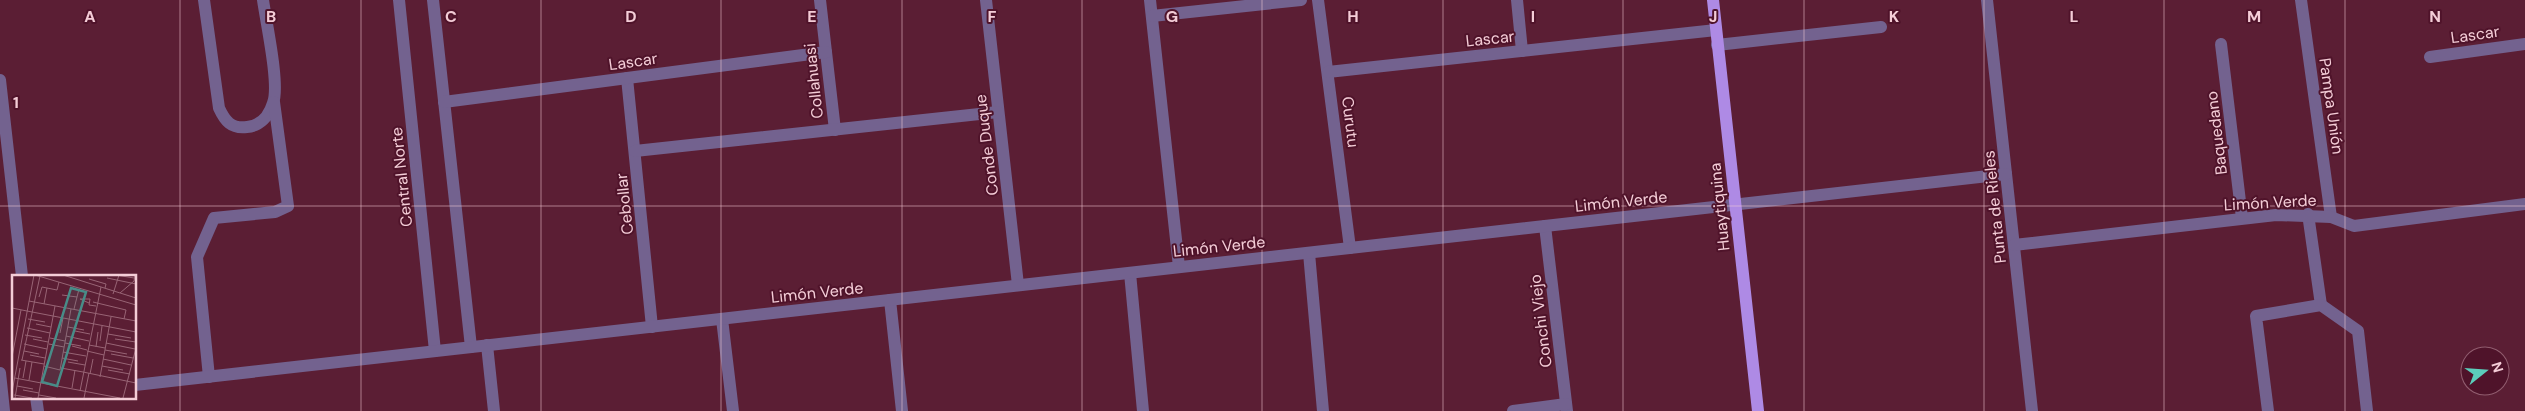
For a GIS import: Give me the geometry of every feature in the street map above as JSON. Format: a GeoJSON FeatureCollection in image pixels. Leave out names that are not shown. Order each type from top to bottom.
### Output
{"type":"FeatureCollection","features":[{"type":"Feature","properties":{"kind":"main road","name":"Huaytiquina"},"geometry":{"type":"LineString","coordinates":[[1712,0],[1758,411]]}},
{"type":"Feature","properties":{"kind":"street"},"geometry":{"type":"LineString","coordinates":[[204,0],[218,108],[226,122],[238,128],[255,126],[266,118],[274,102]]}},
{"type":"Feature","properties":{"kind":"street"},"geometry":{"type":"LineString","coordinates":[[209,377],[197,257],[214,218],[275,212],[288,206],[274,102],[274,77],[263,0]]}},
{"type":"Feature","properties":{"kind":"street","name":"Central Norte"},"geometry":{"type":"LineString","coordinates":[[399,0],[435,351]]}},
{"type":"Feature","properties":{"kind":"street"},"geometry":{"type":"LineString","coordinates":[[433,0],[471,347]]}},
{"type":"Feature","properties":{"kind":"street","name":"Collahuasi"},"geometry":{"type":"LineString","coordinates":[[820,0],[835,130]]}},
{"type":"Feature","properties":{"kind":"street","name":"Conde Duque"},"geometry":{"type":"LineString","coordinates":[[986,0],[1018,286]]}},
{"type":"Feature","properties":{"kind":"street"},"geometry":{"type":"LineString","coordinates":[[1150,0],[1179,267]]}},
{"type":"Feature","properties":{"kind":"street"},"geometry":{"type":"LineString","coordinates":[[1152,16],[1301,0]]}},
{"type":"Feature","properties":{"kind":"street","name":"Curutu"},"geometry":{"type":"LineString","coordinates":[[1318,0],[1350,248]]}},
{"type":"Feature","properties":{"kind":"street"},"geometry":{"type":"LineString","coordinates":[[1517,0],[1522,51]]}},
{"type":"Feature","properties":{"kind":"street","name":"Punta de Rieles"},"geometry":{"type":"LineString","coordinates":[[1987,0],[2032,411]]}},
{"type":"Feature","properties":{"kind":"street","name":"Pampa Unión"},"geometry":{"type":"LineString","coordinates":[[2301,0],[2331,217]]}},
{"type":"Feature","properties":{"kind":"street"},"geometry":{"type":"LineString","coordinates":[[1717,45],[1881,27]]}},
{"type":"Feature","properties":{"kind":"street","name":"Lascar"},"geometry":{"type":"LineString","coordinates":[[1328,72],[1716,30]]}},
{"type":"Feature","properties":{"kind":"street","name":"Baquedano"},"geometry":{"type":"LineString","coordinates":[[2221,44],[2242,218]]}},
{"type":"Feature","properties":{"kind":"street","name":"Lascar"},"geometry":{"type":"LineString","coordinates":[[2430,57],[2525,44]]}},
{"type":"Feature","properties":{"kind":"street","name":"Lascar"},"geometry":{"type":"LineString","coordinates":[[444,102],[826,52]]}},
{"type":"Feature","properties":{"kind":"street","name":"Cebollar"},"geometry":{"type":"LineString","coordinates":[[628,78],[652,327]]}},
{"type":"Feature","properties":{"kind":"street"},"geometry":{"type":"LineString","coordinates":[[0,80],[22,275]]}},
{"type":"Feature","properties":{"kind":"street"},"geometry":{"type":"LineString","coordinates":[[635,152],[998,112]]}},
{"type":"Feature","properties":{"kind":"street","name":"Limón Verde"},"geometry":{"type":"LineString","coordinates":[[136,385],[2006,174]]}},
{"type":"Feature","properties":{"kind":"street","name":"Limón Verde"},"geometry":{"type":"LineString","coordinates":[[2014,245],[2242,218],[2308,214],[2331,217],[2354,226],[2525,204]]}},
{"type":"Feature","properties":{"kind":"street"},"geometry":{"type":"LineString","coordinates":[[2308,214],[2320,305]]}},
{"type":"Feature","properties":{"kind":"street","name":"Conchi Viejo"},"geometry":{"type":"LineString","coordinates":[[1545,226],[1566,408]]}},
{"type":"Feature","properties":{"kind":"street"},"geometry":{"type":"LineString","coordinates":[[1309,253],[1323,411]]}},
{"type":"Feature","properties":{"kind":"street"},"geometry":{"type":"LineString","coordinates":[[1130,273],[1143,411]]}},
{"type":"Feature","properties":{"kind":"street"},"geometry":{"type":"LineString","coordinates":[[890,300],[902,411]]}},
{"type":"Feature","properties":{"kind":"street"},"geometry":{"type":"LineString","coordinates":[[2268,411],[2256,316],[2320,305],[2358,332],[2367,411]]}},
{"type":"Feature","properties":{"kind":"street"},"geometry":{"type":"LineString","coordinates":[[722,319],[733,411]]}},
{"type":"Feature","properties":{"kind":"street"},"geometry":{"type":"LineString","coordinates":[[486,345],[494,411]]}},
{"type":"Feature","properties":{"kind":"street"},"geometry":{"type":"LineString","coordinates":[[0,373],[4,411]]}},
{"type":"Feature","properties":{"kind":"street"},"geometry":{"type":"LineString","coordinates":[[36,398],[38,411]]}},
{"type":"Feature","properties":{"kind":"street"},"geometry":{"type":"LineString","coordinates":[[1513,411],[1566,408]]}}]}
